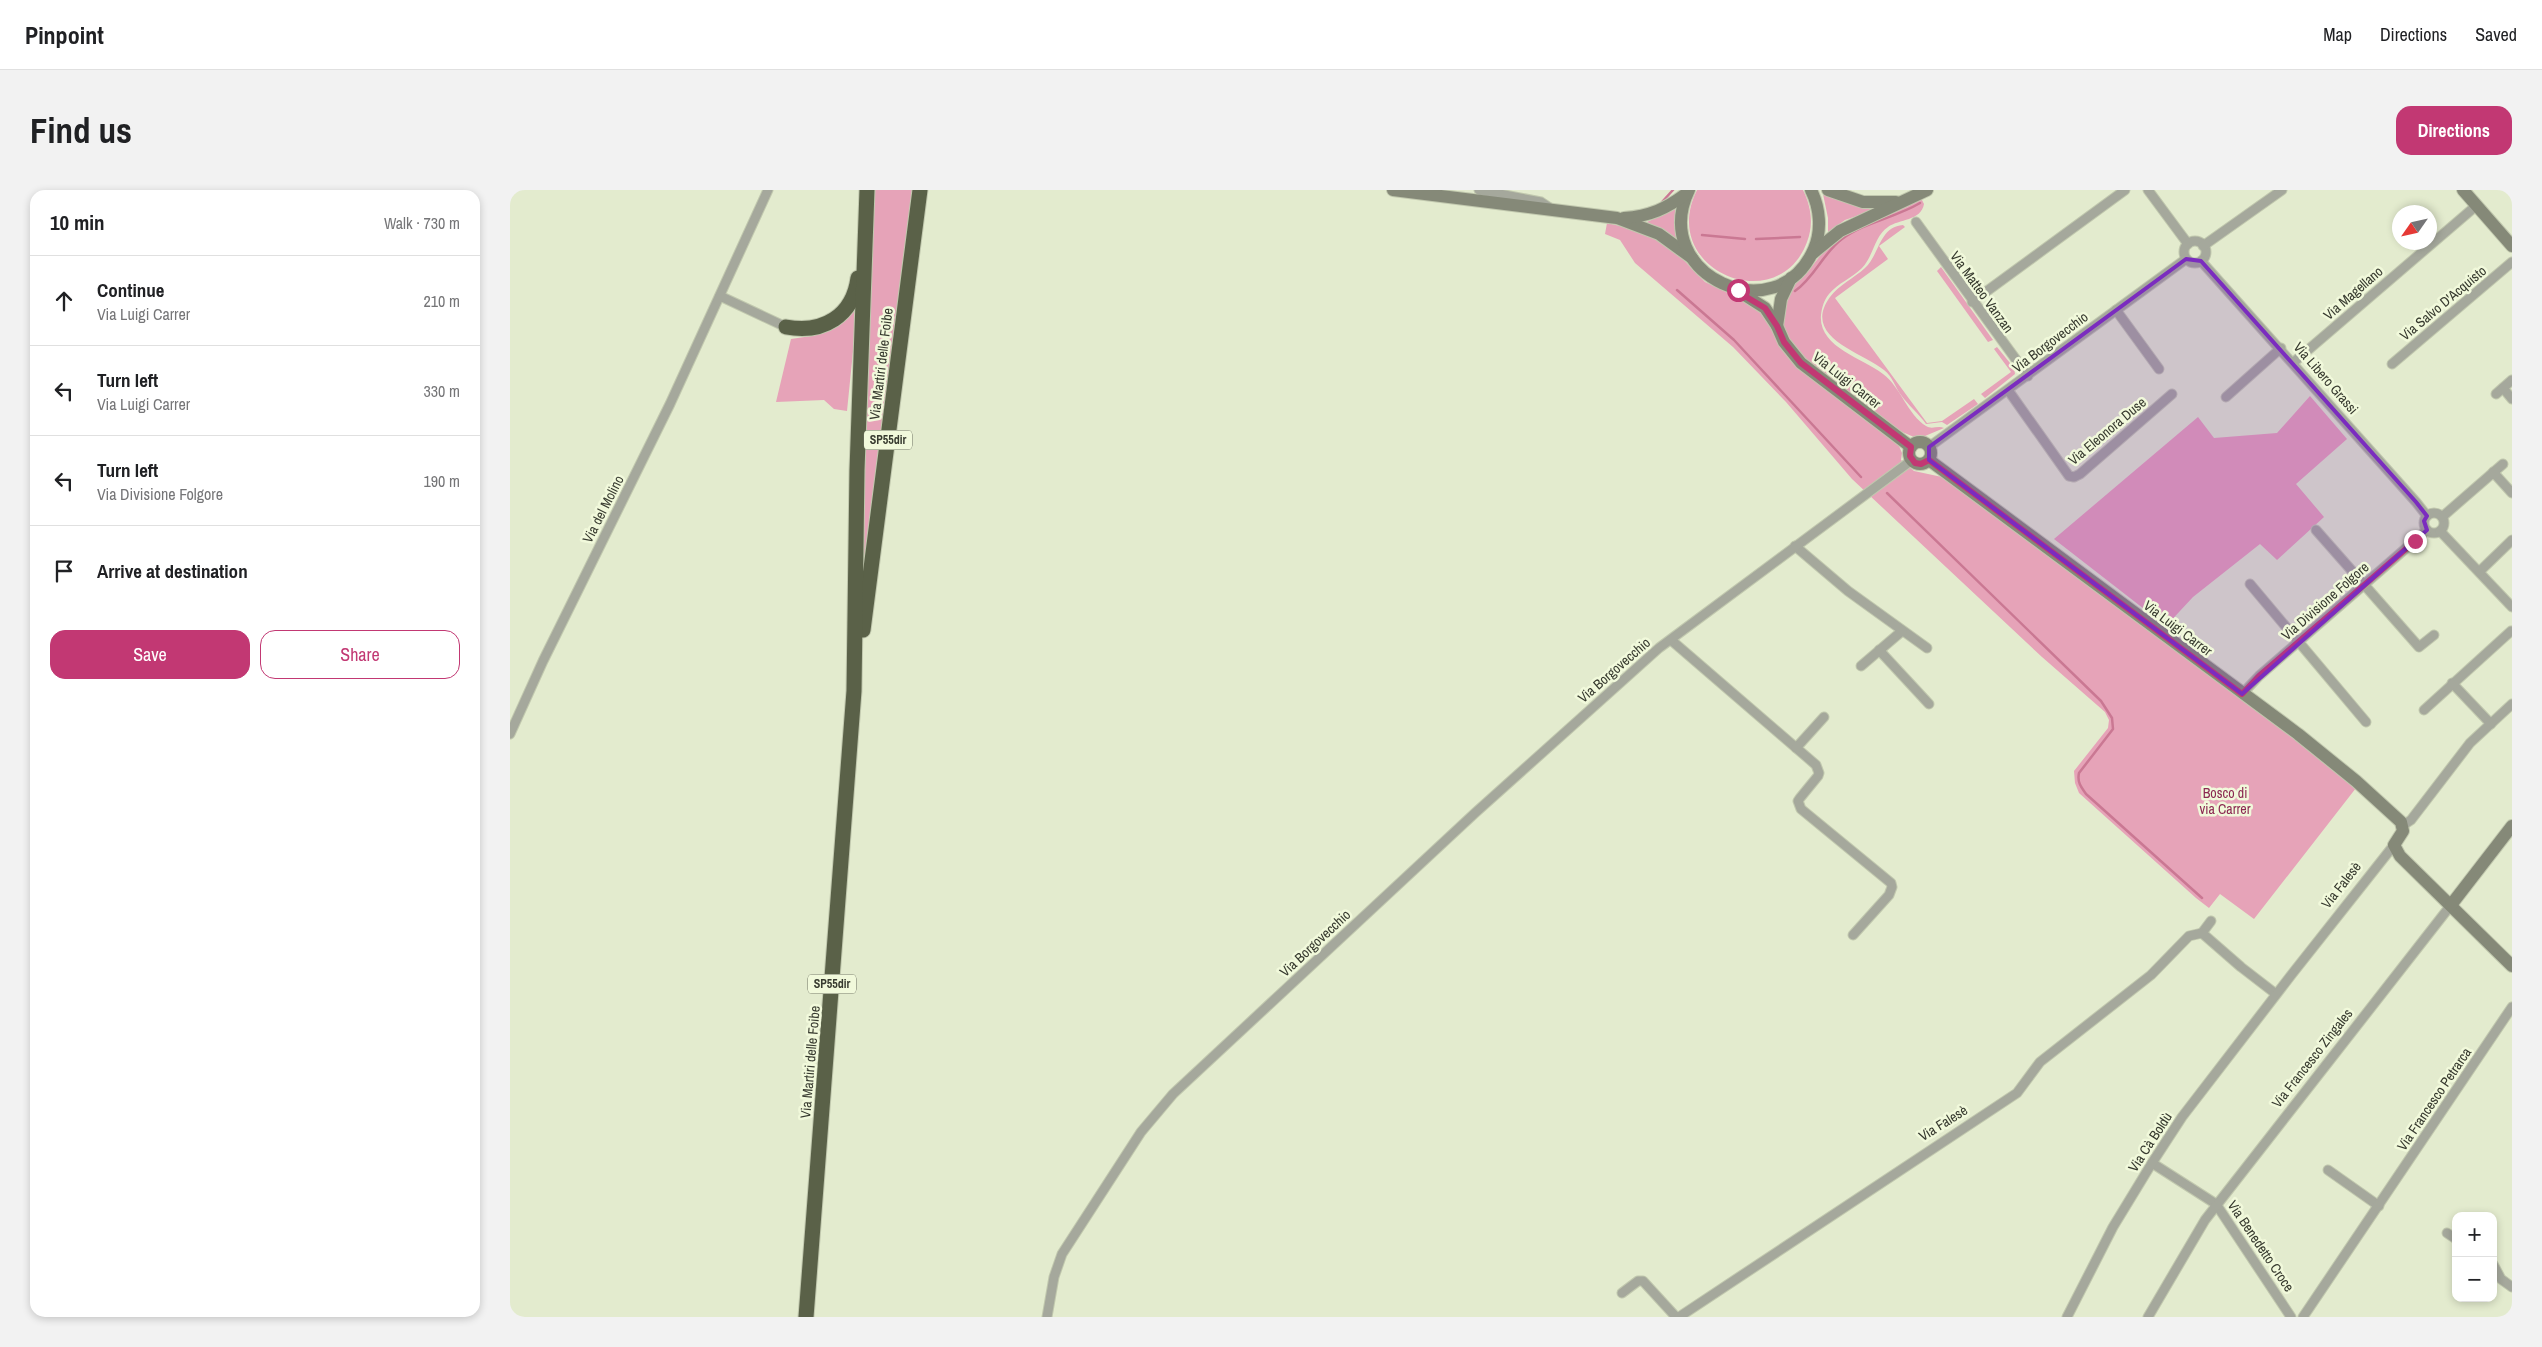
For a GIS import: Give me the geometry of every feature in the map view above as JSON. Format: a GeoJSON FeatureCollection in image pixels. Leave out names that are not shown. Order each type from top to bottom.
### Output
{"type":"FeatureCollection","features":[{"type":"Feature","properties":{"kind":"highway","name":"Via Martiri delle Foibe"},"geometry":{"type":"LineString","coordinates":[[854,691],[857,470],[868,190]]}},
{"type":"Feature","properties":{"kind":"highway","name":"Via Martiri delle Foibe"},"geometry":{"type":"LineString","coordinates":[[806,1317],[854,691],[920,190]]}},
{"type":"Feature","properties":{"kind":"highway"},"geometry":{"type":"LineString","coordinates":[[786,327],[808,329],[820,327],[834,321],[847,309],[856,290],[861,255],[866,242]]}},
{"type":"Feature","properties":{"kind":"street","name":"Via del Molino"},"geometry":{"type":"LineString","coordinates":[[510,734],[720,296],[768,190]]}},
{"type":"Feature","properties":{"kind":"street"},"geometry":{"type":"LineString","coordinates":[[1393,190],[1617,218],[1650,215],[1662,211],[1688,192]]}},
{"type":"Feature","properties":{"kind":"street"},"geometry":{"type":"LineString","coordinates":[[1479,190],[1540,202],[1552,210]]}},
{"type":"Feature","properties":{"kind":"street"},"geometry":{"type":"LineString","coordinates":[[1811,190],[1818,207],[1819,224],[1817,239],[1811,255]]}},
{"type":"Feature","properties":{"kind":"street"},"geometry":{"type":"LineString","coordinates":[[1828,190],[1863,202],[1881,204],[1903,201]]}},
{"type":"Feature","properties":{"kind":"street"},"geometry":{"type":"LineString","coordinates":[[1777,326],[1781,298],[1792,277],[1811,255],[1840,231],[1927,190]]}},
{"type":"Feature","properties":{"kind":"street"},"geometry":{"type":"LineString","coordinates":[[1972,302],[2125,190]]}},
{"type":"Feature","properties":{"kind":"street"},"geometry":{"type":"LineString","coordinates":[[2148,190],[2188,244]]}},
{"type":"Feature","properties":{"kind":"street"},"geometry":{"type":"LineString","coordinates":[[2203,246],[2282,190]]}},
{"type":"Feature","properties":{"kind":"street"},"geometry":{"type":"LineString","coordinates":[[2463,190],[2512,246]]}},
{"type":"Feature","properties":{"kind":"street"},"geometry":{"type":"LineString","coordinates":[[1688,192],[1682,212],[1681,228],[1686,247],[1692,258]]}},
{"type":"Feature","properties":{"kind":"street","name":"Via Magellano"},"geometry":{"type":"LineString","coordinates":[[2294,362],[2477,205]]}},
{"type":"Feature","properties":{"kind":"street"},"geometry":{"type":"LineString","coordinates":[[1617,218],[1659,234],[1692,258]]}},
{"type":"Feature","properties":{"kind":"street","name":"Via Matteo Vanzan"},"geometry":{"type":"LineString","coordinates":[[1916,222],[1972,302],[2028,376]]}},
{"type":"Feature","properties":{"kind":"street"},"geometry":{"type":"LineString","coordinates":[[2197,242],[2203,246],[2205,252],[2201,261],[2195,263],[2186,259],[2184,250],[2188,244],[2197,242]]}},
{"type":"Feature","properties":{"kind":"street","name":"Via Luigi Carrer"},"geometry":{"type":"LineString","coordinates":[[1692,258],[1708,277],[1765,308],[1777,326],[1784,342],[1801,363],[1911,454]]}},
{"type":"Feature","properties":{"kind":"street","name":"Via Borgovecchio"},"geometry":{"type":"LineString","coordinates":[[1929,447],[2186,259]]}},
{"type":"Feature","properties":{"kind":"street","name":"Via Libero Grassi"},"geometry":{"type":"LineString","coordinates":[[2201,261],[2294,362],[2427,516]]}},
{"type":"Feature","properties":{"kind":"street","name":"Via Salvo D'Acquisto"},"geometry":{"type":"LineString","coordinates":[[2392,364],[2512,262]]}},
{"type":"Feature","properties":{"kind":"street"},"geometry":{"type":"LineString","coordinates":[[1733,289],[1746,291],[1765,289],[1792,277]]}},
{"type":"Feature","properties":{"kind":"street"},"geometry":{"type":"LineString","coordinates":[[720,296],[786,327]]}},
{"type":"Feature","properties":{"kind":"street"},"geometry":{"type":"LineString","coordinates":[[2116,310],[2159,369]]}},
{"type":"Feature","properties":{"kind":"street"},"geometry":{"type":"LineString","coordinates":[[2226,397],[2281,348]]}},
{"type":"Feature","properties":{"kind":"street"},"geometry":{"type":"LineString","coordinates":[[2512,380],[2499,391],[2512,399]]}},
{"type":"Feature","properties":{"kind":"street","name":"Via Eleonora Duse"},"geometry":{"type":"LineString","coordinates":[[2008,390],[2069,476],[2074,477],[2080,474],[2172,394]]}},
{"type":"Feature","properties":{"kind":"street"},"geometry":{"type":"LineString","coordinates":[[1921,442],[1929,447],[1931,455],[1929,460],[1921,464],[1911,454],[1921,442]]}},
{"type":"Feature","properties":{"kind":"street","name":"Via Borgovecchio"},"geometry":{"type":"LineString","coordinates":[[1047,1317],[1054,1277],[1062,1254],[1141,1132],[1161,1106],[1475,813],[1671,640],[1795,546],[1911,454]]}},
{"type":"Feature","properties":{"kind":"street","name":"Via Luigi Carrer"},"geometry":{"type":"LineString","coordinates":[[1929,460],[2339,766],[2397,817],[2402,826]]}},
{"type":"Feature","properties":{"kind":"street"},"geometry":{"type":"LineString","coordinates":[[2442,517],[2503,464]]}},
{"type":"Feature","properties":{"kind":"street"},"geometry":{"type":"LineString","coordinates":[[2493,472],[2512,493]]}},
{"type":"Feature","properties":{"kind":"street"},"geometry":{"type":"LineString","coordinates":[[2436,513],[2442,517],[2444,525],[2440,531],[2435,533],[2427,530],[2424,524],[2427,516],[2436,513]]}},
{"type":"Feature","properties":{"kind":"street"},"geometry":{"type":"LineString","coordinates":[[2316,530],[2419,647],[2434,634]]}},
{"type":"Feature","properties":{"kind":"street","name":"Via Divisione Folgore"},"geometry":{"type":"LineString","coordinates":[[2242,694],[2259,676],[2365,586],[2427,530]]}},
{"type":"Feature","properties":{"kind":"street"},"geometry":{"type":"LineString","coordinates":[[2440,531],[2480,571],[2512,607]]}},
{"type":"Feature","properties":{"kind":"street"},"geometry":{"type":"LineString","coordinates":[[2480,571],[2512,540]]}},
{"type":"Feature","properties":{"kind":"street"},"geometry":{"type":"LineString","coordinates":[[1795,546],[1848,591],[1927,648]]}},
{"type":"Feature","properties":{"kind":"street"},"geometry":{"type":"LineString","coordinates":[[2250,584],[2366,722]]}},
{"type":"Feature","properties":{"kind":"street"},"geometry":{"type":"LineString","coordinates":[[1861,666],[1902,631]]}},
{"type":"Feature","properties":{"kind":"street"},"geometry":{"type":"LineString","coordinates":[[2424,710],[2510,631]]}},
{"type":"Feature","properties":{"kind":"street","name":"Via Borgovecchio"},"geometry":{"type":"LineString","coordinates":[[1671,640],[1816,765],[1819,773],[1798,801],[1801,809],[1891,883],[1890,895],[1853,935]]}},
{"type":"Feature","properties":{"kind":"street"},"geometry":{"type":"LineString","coordinates":[[1879,650],[1929,704]]}},
{"type":"Feature","properties":{"kind":"street"},"geometry":{"type":"LineString","coordinates":[[2452,684],[2491,724]]}},
{"type":"Feature","properties":{"kind":"street","name":"Via Falesè"},"geometry":{"type":"LineString","coordinates":[[2276,994],[2394,845],[2403,831],[2402,826],[2411,820],[2470,743],[2512,704]]}},
{"type":"Feature","properties":{"kind":"street"},"geometry":{"type":"LineString","coordinates":[[1796,748],[1824,716]]}},
{"type":"Feature","properties":{"kind":"street","name":"Via Francesco Zingales"},"geometry":{"type":"LineString","coordinates":[[2148,1317],[2191,1240],[2216,1204],[2512,826]]}},
{"type":"Feature","properties":{"kind":"street"},"geometry":{"type":"LineString","coordinates":[[2394,845],[2400,856],[2512,966]]}},
{"type":"Feature","properties":{"kind":"street","name":"Via Falesè"},"geometry":{"type":"LineString","coordinates":[[1622,1293],[1638,1281],[1643,1281],[1677,1317],[2017,1093],[2040,1062],[2151,976],[2189,936],[2202,933],[2211,922]]}},
{"type":"Feature","properties":{"kind":"street"},"geometry":{"type":"LineString","coordinates":[[2202,933],[2276,994]]}},
{"type":"Feature","properties":{"kind":"street","name":"Via Cà Boldù"},"geometry":{"type":"LineString","coordinates":[[2067,1317],[2093,1263],[2152,1163],[2198,1096],[2276,994]]}},
{"type":"Feature","properties":{"kind":"street","name":"Via Francesco Petrarca"},"geometry":{"type":"LineString","coordinates":[[2303,1317],[2512,1008]]}},
{"type":"Feature","properties":{"kind":"street","name":"Via Benedetto Croce"},"geometry":{"type":"LineString","coordinates":[[2152,1163],[2216,1204],[2292,1317]]}},
{"type":"Feature","properties":{"kind":"street"},"geometry":{"type":"LineString","coordinates":[[2328,1170],[2379,1206]]}},
{"type":"Feature","properties":{"kind":"street"},"geometry":{"type":"LineString","coordinates":[[2447,1233],[2452,1236]]}},
{"type":"Feature","properties":{"kind":"street"},"geometry":{"type":"LineString","coordinates":[[2497,1272],[2501,1279],[2512,1286]]}},
{"type":"Feature","properties":{"kind":"highlighted area"},"geometry":{"type":"Polygon","coordinates":[[[2186,259],[2201,261],[2416,502],[2427,516],[2424,521],[2427,530],[2242,694],[1929,460],[1929,447],[2186,259]]]}},
{"type":"Feature","properties":{"kind":"green space"},"geometry":{"type":"Polygon","coordinates":[[[872,190],[916,190],[865,563],[863,564],[861,469],[872,190]]]}},
{"type":"Feature","properties":{"kind":"green space"},"geometry":{"type":"Polygon","coordinates":[[[1697,190],[1803,190],[1811,215],[1807,242],[1792,265],[1772,278],[1749,281],[1726,275],[1707,262],[1693,243],[1689,218],[1697,190]]]}},
{"type":"Feature","properties":{"kind":"green space"},"geometry":{"type":"Polygon","coordinates":[[[1823,194],[1858,206],[1877,209],[1845,220],[1828,232],[1828,218],[1823,194]]]}},
{"type":"Feature","properties":{"kind":"green space"},"geometry":{"type":"Polygon","coordinates":[[[1921,198],[1924,204],[1919,214],[1893,224],[1880,235],[1862,268],[1827,296],[1821,315],[1822,326],[1826,335],[1834,344],[1889,379],[1914,415],[1926,426],[1930,428],[1944,428],[1925,436],[1914,437],[1895,429],[1809,363],[1792,344],[1783,326],[1783,307],[1794,283],[1810,269],[1833,239],[1921,198]]]}},
{"type":"Feature","properties":{"kind":"green space"},"geometry":{"type":"Polygon","coordinates":[[[1675,209],[1676,238],[1647,222],[1675,209]]]}},
{"type":"Feature","properties":{"kind":"green space","name":"Bosco di via Carrer"},"geometry":{"type":"Polygon","coordinates":[[[1607,223],[1646,232],[1674,250],[1705,282],[1748,302],[1767,318],[1779,346],[1791,361],[1899,446],[1902,453],[1901,460],[1914,471],[1942,477],[2321,758],[2356,788],[2254,919],[2220,894],[2209,908],[2079,793],[2075,783],[2074,771],[2108,728],[2109,720],[2105,712],[2042,657],[1852,479],[1786,402],[1733,347],[1635,263],[1620,240],[1605,234],[1607,223]]]}},
{"type":"Feature","properties":{"kind":"green space"},"geometry":{"type":"Polygon","coordinates":[[[1903,225],[1905,227],[1879,246],[1888,259],[1835,298],[1927,423],[1942,421],[1974,399],[1978,404],[1947,425],[1942,422],[1926,424],[1904,399],[1884,370],[1838,342],[1828,333],[1823,323],[1823,311],[1830,297],[1865,268],[1884,236],[1889,231],[1903,225]]]}},
{"type":"Feature","properties":{"kind":"green space"},"geometry":{"type":"Polygon","coordinates":[[[1941,267],[1993,340],[1988,342],[1937,271],[1941,267]]]}},
{"type":"Feature","properties":{"kind":"green space"},"geometry":{"type":"Polygon","coordinates":[[[858,302],[847,411],[834,409],[824,400],[776,402],[791,339],[811,336],[858,302]]]}},
{"type":"Feature","properties":{"kind":"green space"},"geometry":{"type":"Polygon","coordinates":[[[1997,347],[2014,368],[2015,374],[1985,398],[1981,394],[2011,372],[1994,349],[1997,347]]]}},
{"type":"Feature","properties":{"kind":"green space"},"geometry":{"type":"Polygon","coordinates":[[[2310,396],[2347,439],[2296,484],[2324,517],[2277,560],[2260,544],[2193,597],[2166,626],[2054,539],[2198,417],[2214,438],[2277,433],[2310,396]]]}},
{"type":"Feature","properties":{"kind":"waterway"},"geometry":{"type":"LineString","coordinates":[[1662,202],[1673,190]]}},
{"type":"Feature","properties":{"kind":"waterway"},"geometry":{"type":"LineString","coordinates":[[1795,291],[1808,279],[1829,251],[1842,239],[1860,228],[1900,213],[1920,203]]}},
{"type":"Feature","properties":{"kind":"waterway"},"geometry":{"type":"LineString","coordinates":[[1702,235],[1745,239]]}},
{"type":"Feature","properties":{"kind":"waterway"},"geometry":{"type":"LineString","coordinates":[[1756,239],[1800,237]]}},
{"type":"Feature","properties":{"kind":"waterway"},"geometry":{"type":"LineString","coordinates":[[1677,290],[1734,340],[1861,477]]}},
{"type":"Feature","properties":{"kind":"waterway"},"geometry":{"type":"LineString","coordinates":[[1887,493],[2101,701],[2112,718],[2113,729],[2079,773],[2081,787],[2086,794],[2202,898]]}},
{"type":"Feature","properties":{"kind":"route"},"geometry":{"type":"LineString","coordinates":[[1738,290],[1733,289],[1755,300],[1765,308],[1777,326],[1784,342],[1801,363],[1911,447],[1910,456],[1914,462],[1924,464],[1929,460],[2242,694],[2259,676],[2415,541]]}}]}
